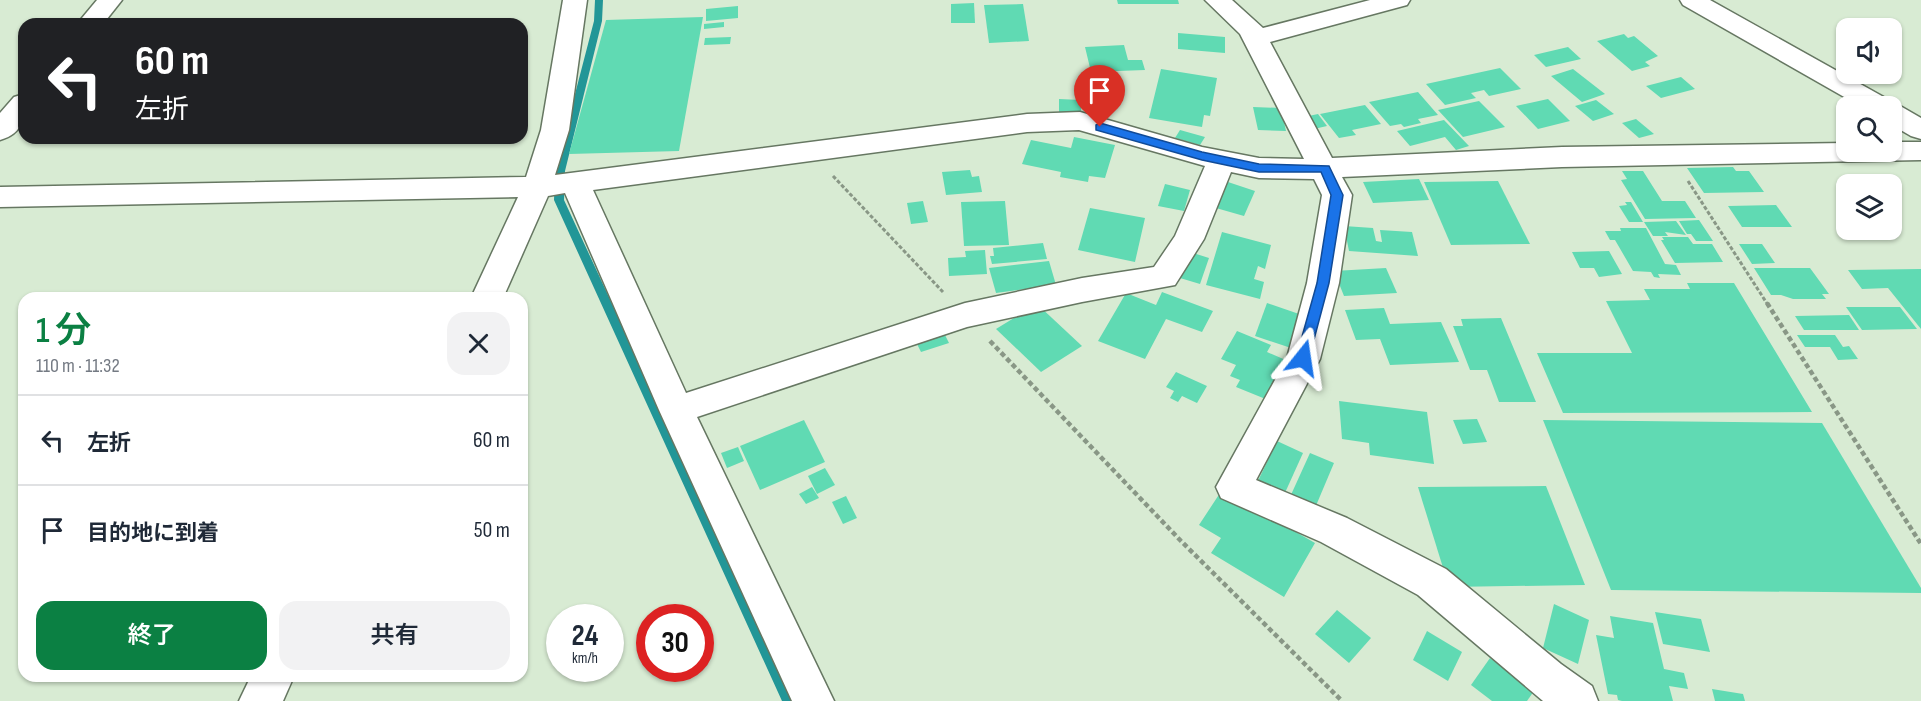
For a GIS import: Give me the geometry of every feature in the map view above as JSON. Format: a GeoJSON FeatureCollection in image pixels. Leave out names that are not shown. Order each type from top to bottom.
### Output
{"type":"FeatureCollection","features":[{"type":"Feature","properties":{"kind":"street"},"geometry":{"type":"LineString","coordinates":[[95,18],[110,0]]}},
{"type":"Feature","properties":{"kind":"street"},"geometry":{"type":"LineString","coordinates":[[574,0],[555,130],[557,184],[676,410],[813,701]]}},
{"type":"Feature","properties":{"kind":"street"},"geometry":{"type":"LineString","coordinates":[[1217,0],[1251,30],[1256,38],[1337,195],[1323,283],[1303,358],[1234,487],[1334,530],[1432,582],[1546,678],[1577,701]]}},
{"type":"Feature","properties":{"kind":"street"},"geometry":{"type":"LineString","coordinates":[[1256,38],[1398,0]]}},
{"type":"Feature","properties":{"kind":"street"},"geometry":{"type":"LineString","coordinates":[[1692,0],[1861,96]]}},
{"type":"Feature","properties":{"kind":"street"},"geometry":{"type":"LineString","coordinates":[[0,131],[18,110]]}},
{"type":"Feature","properties":{"kind":"street"},"geometry":{"type":"LineString","coordinates":[[1902,119],[1921,130]]}},
{"type":"Feature","properties":{"kind":"street"},"geometry":{"type":"LineString","coordinates":[[0,197],[557,184],[1027,123],[1080,121],[1259,168],[1325,168],[1563,157],[1921,152]]}},
{"type":"Feature","properties":{"kind":"street"},"geometry":{"type":"LineString","coordinates":[[676,410],[965,315],[1082,290],[1164,277],[1189,239],[1222,160]]}},
{"type":"Feature","properties":{"kind":"street"},"geometry":{"type":"LineString","coordinates":[[491,292],[557,184]]}},
{"type":"Feature","properties":{"kind":"street"},"geometry":{"type":"LineString","coordinates":[[260,701],[271,682]]}},
{"type":"Feature","properties":{"kind":"path"},"geometry":{"type":"LineString","coordinates":[[810,151],[1181,541],[1342,701]]}},
{"type":"Feature","properties":{"kind":"path"},"geometry":{"type":"LineString","coordinates":[[1671,156],[1921,544]]}},
{"type":"Feature","properties":{"kind":"building"},"geometry":{"type":"Polygon","coordinates":[[[1117,0],[1178,0],[1179,4],[1118,4],[1117,0]]]}},
{"type":"Feature","properties":{"kind":"building"},"geometry":{"type":"Polygon","coordinates":[[[974,3],[975,23],[951,23],[951,4],[974,3]]]}},
{"type":"Feature","properties":{"kind":"building"},"geometry":{"type":"Polygon","coordinates":[[[1023,4],[1029,41],[989,43],[984,5],[1023,4]]]}},
{"type":"Feature","properties":{"kind":"building"},"geometry":{"type":"Polygon","coordinates":[[[738,6],[738,18],[706,21],[706,9],[738,6]]]}},
{"type":"Feature","properties":{"kind":"building"},"geometry":{"type":"Polygon","coordinates":[[[703,17],[679,151],[569,154],[606,20],[703,17]]]}},
{"type":"Feature","properties":{"kind":"building"},"geometry":{"type":"Polygon","coordinates":[[[724,22],[724,27],[704,29],[704,24],[724,22]]]}},
{"type":"Feature","properties":{"kind":"building"},"geometry":{"type":"Polygon","coordinates":[[[1178,33],[1225,37],[1225,53],[1178,49],[1178,33]]]}},
{"type":"Feature","properties":{"kind":"building"},"geometry":{"type":"Polygon","coordinates":[[[1624,34],[1628,38],[1634,36],[1658,56],[1645,62],[1650,66],[1632,71],[1597,41],[1624,34]]]}},
{"type":"Feature","properties":{"kind":"building"},"geometry":{"type":"Polygon","coordinates":[[[731,37],[730,44],[704,45],[705,38],[731,37]]]}},
{"type":"Feature","properties":{"kind":"building"},"geometry":{"type":"Polygon","coordinates":[[[1124,45],[1128,60],[1142,60],[1145,70],[1091,72],[1085,47],[1124,45]]]}},
{"type":"Feature","properties":{"kind":"building"},"geometry":{"type":"Polygon","coordinates":[[[1568,47],[1581,59],[1546,67],[1534,55],[1568,47]]]}},
{"type":"Feature","properties":{"kind":"building"},"geometry":{"type":"Polygon","coordinates":[[[1500,68],[1521,89],[1489,96],[1484,90],[1471,93],[1476,98],[1445,105],[1426,84],[1500,68]]]}},
{"type":"Feature","properties":{"kind":"building"},"geometry":{"type":"Polygon","coordinates":[[[1161,69],[1217,78],[1210,116],[1204,115],[1202,127],[1149,118],[1161,69]]]}},
{"type":"Feature","properties":{"kind":"building"},"geometry":{"type":"Polygon","coordinates":[[[1573,69],[1605,94],[1582,102],[1551,76],[1573,69]]]}},
{"type":"Feature","properties":{"kind":"building"},"geometry":{"type":"Polygon","coordinates":[[[1681,77],[1695,89],[1661,98],[1646,86],[1681,77]]]}},
{"type":"Feature","properties":{"kind":"building"},"geometry":{"type":"Polygon","coordinates":[[[1418,92],[1438,115],[1418,119],[1421,123],[1404,127],[1401,124],[1390,126],[1369,102],[1418,92]]]}},
{"type":"Feature","properties":{"kind":"building"},"geometry":{"type":"Polygon","coordinates":[[[1059,99],[1081,100],[1081,114],[1059,113],[1059,99]]]}},
{"type":"Feature","properties":{"kind":"building"},"geometry":{"type":"Polygon","coordinates":[[[1548,99],[1570,121],[1538,129],[1516,106],[1548,99]]]}},
{"type":"Feature","properties":{"kind":"building"},"geometry":{"type":"Polygon","coordinates":[[[1596,100],[1614,114],[1593,121],[1575,106],[1596,100]]]}},
{"type":"Feature","properties":{"kind":"building"},"geometry":{"type":"Polygon","coordinates":[[[1479,101],[1505,127],[1463,137],[1438,110],[1479,101]]]}},
{"type":"Feature","properties":{"kind":"building"},"geometry":{"type":"Polygon","coordinates":[[[1365,105],[1381,124],[1352,130],[1356,135],[1339,138],[1320,114],[1365,105]]]}},
{"type":"Feature","properties":{"kind":"building"},"geometry":{"type":"Polygon","coordinates":[[[1253,107],[1281,108],[1286,131],[1258,130],[1253,107]]]}},
{"type":"Feature","properties":{"kind":"building"},"geometry":{"type":"Polygon","coordinates":[[[1318,114],[1327,126],[1314,129],[1304,117],[1318,114]]]}},
{"type":"Feature","properties":{"kind":"building"},"geometry":{"type":"Polygon","coordinates":[[[1636,119],[1654,134],[1639,138],[1622,123],[1636,119]]]}},
{"type":"Feature","properties":{"kind":"building"},"geometry":{"type":"Polygon","coordinates":[[[1444,120],[1469,146],[1456,150],[1445,137],[1410,146],[1397,131],[1444,120]]]}},
{"type":"Feature","properties":{"kind":"building"},"geometry":{"type":"Polygon","coordinates":[[[1180,130],[1205,137],[1200,145],[1175,138],[1180,130]]]}},
{"type":"Feature","properties":{"kind":"building"},"geometry":{"type":"Polygon","coordinates":[[[1074,137],[1115,145],[1105,178],[1089,176],[1088,182],[1060,177],[1061,172],[1022,164],[1031,140],[1071,148],[1074,137]]]}},
{"type":"Feature","properties":{"kind":"building"},"geometry":{"type":"Polygon","coordinates":[[[1733,167],[1736,171],[1749,171],[1764,192],[1704,193],[1687,168],[1733,167]]]}},
{"type":"Feature","properties":{"kind":"building"},"geometry":{"type":"Polygon","coordinates":[[[970,170],[972,177],[979,176],[982,192],[946,195],[942,172],[970,170]]]}},
{"type":"Feature","properties":{"kind":"building"},"geometry":{"type":"Polygon","coordinates":[[[1622,171],[1643,171],[1662,201],[1685,201],[1696,218],[1645,219],[1621,180],[1627,179],[1622,171]]]}},
{"type":"Feature","properties":{"kind":"building"},"geometry":{"type":"Polygon","coordinates":[[[1419,179],[1429,200],[1373,203],[1363,182],[1419,179]]]}},
{"type":"Feature","properties":{"kind":"building"},"geometry":{"type":"Polygon","coordinates":[[[1498,181],[1530,244],[1451,245],[1424,182],[1498,181]]]}},
{"type":"Feature","properties":{"kind":"building"},"geometry":{"type":"Polygon","coordinates":[[[1228,182],[1255,191],[1244,216],[1216,208],[1228,182]]]}},
{"type":"Feature","properties":{"kind":"building"},"geometry":{"type":"Polygon","coordinates":[[[1165,184],[1190,190],[1184,211],[1158,206],[1165,184]]]}},
{"type":"Feature","properties":{"kind":"building"},"geometry":{"type":"Polygon","coordinates":[[[923,201],[928,222],[911,224],[907,203],[923,201]]]}},
{"type":"Feature","properties":{"kind":"building"},"geometry":{"type":"Polygon","coordinates":[[[1005,201],[1009,245],[964,246],[961,202],[1005,201]]]}},
{"type":"Feature","properties":{"kind":"building"},"geometry":{"type":"Polygon","coordinates":[[[1625,202],[1631,202],[1643,222],[1629,222],[1619,206],[1627,205],[1625,202]]]}},
{"type":"Feature","properties":{"kind":"building"},"geometry":{"type":"Polygon","coordinates":[[[1776,205],[1792,227],[1742,227],[1728,206],[1776,205]]]}},
{"type":"Feature","properties":{"kind":"building"},"geometry":{"type":"Polygon","coordinates":[[[1090,208],[1145,218],[1135,262],[1078,250],[1090,208]]]}},
{"type":"Feature","properties":{"kind":"building"},"geometry":{"type":"Polygon","coordinates":[[[1699,220],[1713,241],[1696,241],[1691,234],[1687,234],[1679,221],[1699,220]]]}},
{"type":"Feature","properties":{"kind":"building"},"geometry":{"type":"Polygon","coordinates":[[[1676,221],[1686,235],[1665,232],[1668,236],[1653,236],[1644,222],[1676,221]]]}},
{"type":"Feature","properties":{"kind":"building"},"geometry":{"type":"Polygon","coordinates":[[[1344,226],[1373,228],[1376,241],[1382,242],[1380,230],[1412,232],[1418,256],[1349,251],[1344,226]]]}},
{"type":"Feature","properties":{"kind":"building"},"geometry":{"type":"Polygon","coordinates":[[[1620,228],[1646,228],[1665,264],[1676,265],[1681,275],[1658,274],[1660,278],[1654,277],[1651,272],[1633,271],[1615,240],[1610,240],[1605,231],[1621,231],[1620,228]]]}},
{"type":"Feature","properties":{"kind":"building"},"geometry":{"type":"Polygon","coordinates":[[[1222,232],[1271,245],[1265,269],[1258,266],[1254,279],[1264,282],[1260,299],[1206,285],[1222,232]]]}},
{"type":"Feature","properties":{"kind":"building"},"geometry":{"type":"Polygon","coordinates":[[[1662,237],[1688,237],[1693,244],[1712,244],[1723,262],[1675,263],[1661,240],[1664,240],[1662,237]]]}},
{"type":"Feature","properties":{"kind":"building"},"geometry":{"type":"Polygon","coordinates":[[[1043,243],[1047,259],[992,264],[990,256],[994,256],[993,248],[1043,243]]]}},
{"type":"Feature","properties":{"kind":"building"},"geometry":{"type":"Polygon","coordinates":[[[1739,244],[1762,244],[1775,263],[1752,264],[1739,244]]]}},
{"type":"Feature","properties":{"kind":"building"},"geometry":{"type":"Polygon","coordinates":[[[985,250],[987,274],[949,276],[948,258],[966,257],[965,251],[985,250]]]}},
{"type":"Feature","properties":{"kind":"building"},"geometry":{"type":"Polygon","coordinates":[[[1609,251],[1622,274],[1599,277],[1594,268],[1580,268],[1572,252],[1609,251]]]}},
{"type":"Feature","properties":{"kind":"building"},"geometry":{"type":"Polygon","coordinates":[[[1190,252],[1209,258],[1200,284],[1180,278],[1190,252]]]}},
{"type":"Feature","properties":{"kind":"building"},"geometry":{"type":"Polygon","coordinates":[[[1049,261],[1056,285],[996,293],[989,268],[1049,261]]]}},
{"type":"Feature","properties":{"kind":"building"},"geometry":{"type":"Polygon","coordinates":[[[1386,268],[1397,293],[1344,296],[1334,271],[1386,268]]]}},
{"type":"Feature","properties":{"kind":"building"},"geometry":{"type":"Polygon","coordinates":[[[1754,268],[1810,268],[1829,294],[1822,294],[1826,299],[1793,299],[1771,295],[1754,268]]]}},
{"type":"Feature","properties":{"kind":"building"},"geometry":{"type":"Polygon","coordinates":[[[1921,269],[1921,329],[1888,288],[1862,289],[1848,270],[1921,269]]]}},
{"type":"Feature","properties":{"kind":"building"},"geometry":{"type":"Polygon","coordinates":[[[1687,283],[1734,283],[1812,412],[1563,413],[1537,353],[1632,353],[1606,301],[1650,300],[1644,289],[1690,289],[1687,283]]]}},
{"type":"Feature","properties":{"kind":"building"},"geometry":{"type":"Polygon","coordinates":[[[1162,292],[1213,311],[1202,332],[1166,319],[1145,359],[1098,341],[1126,293],[1156,305],[1162,292]]]}},
{"type":"Feature","properties":{"kind":"building"},"geometry":{"type":"Polygon","coordinates":[[[1267,303],[1302,315],[1291,348],[1255,336],[1267,303]]]}},
{"type":"Feature","properties":{"kind":"building"},"geometry":{"type":"Polygon","coordinates":[[[1037,304],[1082,346],[1041,372],[996,329],[1037,304]]]}},
{"type":"Feature","properties":{"kind":"building"},"geometry":{"type":"Polygon","coordinates":[[[1846,307],[1900,307],[1917,329],[1862,330],[1846,307]]]}},
{"type":"Feature","properties":{"kind":"building"},"geometry":{"type":"Polygon","coordinates":[[[1384,308],[1390,324],[1441,322],[1459,362],[1390,365],[1380,339],[1356,340],[1345,310],[1384,308]]]}},
{"type":"Feature","properties":{"kind":"building"},"geometry":{"type":"Polygon","coordinates":[[[1849,315],[1859,330],[1804,330],[1795,316],[1849,315]]]}},
{"type":"Feature","properties":{"kind":"building"},"geometry":{"type":"Polygon","coordinates":[[[1501,318],[1536,402],[1499,402],[1487,370],[1470,370],[1453,326],[1463,326],[1461,319],[1501,318]]]}},
{"type":"Feature","properties":{"kind":"building"},"geometry":{"type":"Polygon","coordinates":[[[1237,331],[1271,345],[1267,352],[1288,361],[1268,400],[1236,387],[1240,380],[1230,376],[1236,365],[1221,359],[1237,331]]]}},
{"type":"Feature","properties":{"kind":"building"},"geometry":{"type":"Polygon","coordinates":[[[944,333],[949,343],[921,352],[916,342],[944,333]]]}},
{"type":"Feature","properties":{"kind":"building"},"geometry":{"type":"Polygon","coordinates":[[[1797,335],[1835,335],[1843,347],[1849,346],[1858,359],[1838,360],[1830,347],[1805,347],[1797,335]]]}},
{"type":"Feature","properties":{"kind":"building"},"geometry":{"type":"Polygon","coordinates":[[[1176,372],[1207,386],[1197,403],[1182,396],[1178,402],[1170,398],[1174,391],[1166,387],[1176,372]]]}},
{"type":"Feature","properties":{"kind":"building"},"geometry":{"type":"Polygon","coordinates":[[[1339,401],[1427,412],[1434,464],[1370,455],[1369,443],[1342,439],[1339,401]]]}},
{"type":"Feature","properties":{"kind":"building"},"geometry":{"type":"Polygon","coordinates":[[[1477,419],[1487,442],[1463,444],[1453,420],[1477,419]]]}},
{"type":"Feature","properties":{"kind":"building"},"geometry":{"type":"Polygon","coordinates":[[[804,420],[825,462],[760,490],[740,446],[804,420]]]}},
{"type":"Feature","properties":{"kind":"building"},"geometry":{"type":"Polygon","coordinates":[[[1543,420],[1822,423],[1921,588],[1921,593],[1611,590],[1543,420]]]}},
{"type":"Feature","properties":{"kind":"building"},"geometry":{"type":"Polygon","coordinates":[[[1277,441],[1303,453],[1284,495],[1257,483],[1277,441]]]}},
{"type":"Feature","properties":{"kind":"building"},"geometry":{"type":"Polygon","coordinates":[[[738,447],[744,461],[727,468],[721,453],[738,447]]]}},
{"type":"Feature","properties":{"kind":"building"},"geometry":{"type":"Polygon","coordinates":[[[1310,453],[1334,463],[1315,508],[1290,497],[1310,453]]]}},
{"type":"Feature","properties":{"kind":"building"},"geometry":{"type":"Polygon","coordinates":[[[825,468],[835,485],[817,494],[808,476],[825,468]]]}},
{"type":"Feature","properties":{"kind":"building"},"geometry":{"type":"Polygon","coordinates":[[[1546,486],[1585,585],[1449,587],[1418,487],[1546,486]]]}},
{"type":"Feature","properties":{"kind":"building"},"geometry":{"type":"Polygon","coordinates":[[[812,487],[819,498],[806,504],[799,494],[812,487]]]}},
{"type":"Feature","properties":{"kind":"building"},"geometry":{"type":"Polygon","coordinates":[[[1222,490],[1315,543],[1284,597],[1211,553],[1221,538],[1199,525],[1222,490]]]}},
{"type":"Feature","properties":{"kind":"building"},"geometry":{"type":"Polygon","coordinates":[[[846,496],[857,518],[843,524],[832,502],[846,496]]]}},
{"type":"Feature","properties":{"kind":"building"},"geometry":{"type":"Polygon","coordinates":[[[1554,604],[1589,620],[1578,664],[1543,648],[1554,604]]]}},
{"type":"Feature","properties":{"kind":"building"},"geometry":{"type":"Polygon","coordinates":[[[1337,610],[1371,638],[1349,663],[1315,634],[1337,610]]]}},
{"type":"Feature","properties":{"kind":"building"},"geometry":{"type":"Polygon","coordinates":[[[1655,612],[1701,619],[1710,652],[1663,644],[1655,612]]]}},
{"type":"Feature","properties":{"kind":"building"},"geometry":{"type":"Polygon","coordinates":[[[1610,616],[1653,623],[1664,669],[1684,673],[1688,689],[1669,686],[1673,701],[1622,701],[1618,700],[1617,695],[1608,694],[1596,635],[1614,638],[1610,616]]]}},
{"type":"Feature","properties":{"kind":"building"},"geometry":{"type":"Polygon","coordinates":[[[1427,631],[1462,652],[1448,681],[1413,660],[1427,631]]]}},
{"type":"Feature","properties":{"kind":"building"},"geometry":{"type":"Polygon","coordinates":[[[1490,658],[1534,691],[1527,701],[1492,701],[1471,685],[1490,658]]]}},
{"type":"Feature","properties":{"kind":"building"},"geometry":{"type":"Polygon","coordinates":[[[1712,689],[1743,694],[1745,701],[1715,701],[1712,689]]]}},
{"type":"Feature","properties":{"kind":"waterway"},"geometry":{"type":"LineString","coordinates":[[599,0],[598,21],[560,171],[559,200],[789,701]]}},
{"type":"Feature","properties":{"kind":"route"},"geometry":{"type":"LineString","coordinates":[[1100,127],[1202,156],[1259,168],[1325,168],[1337,195],[1323,283],[1303,358]]}}]}
